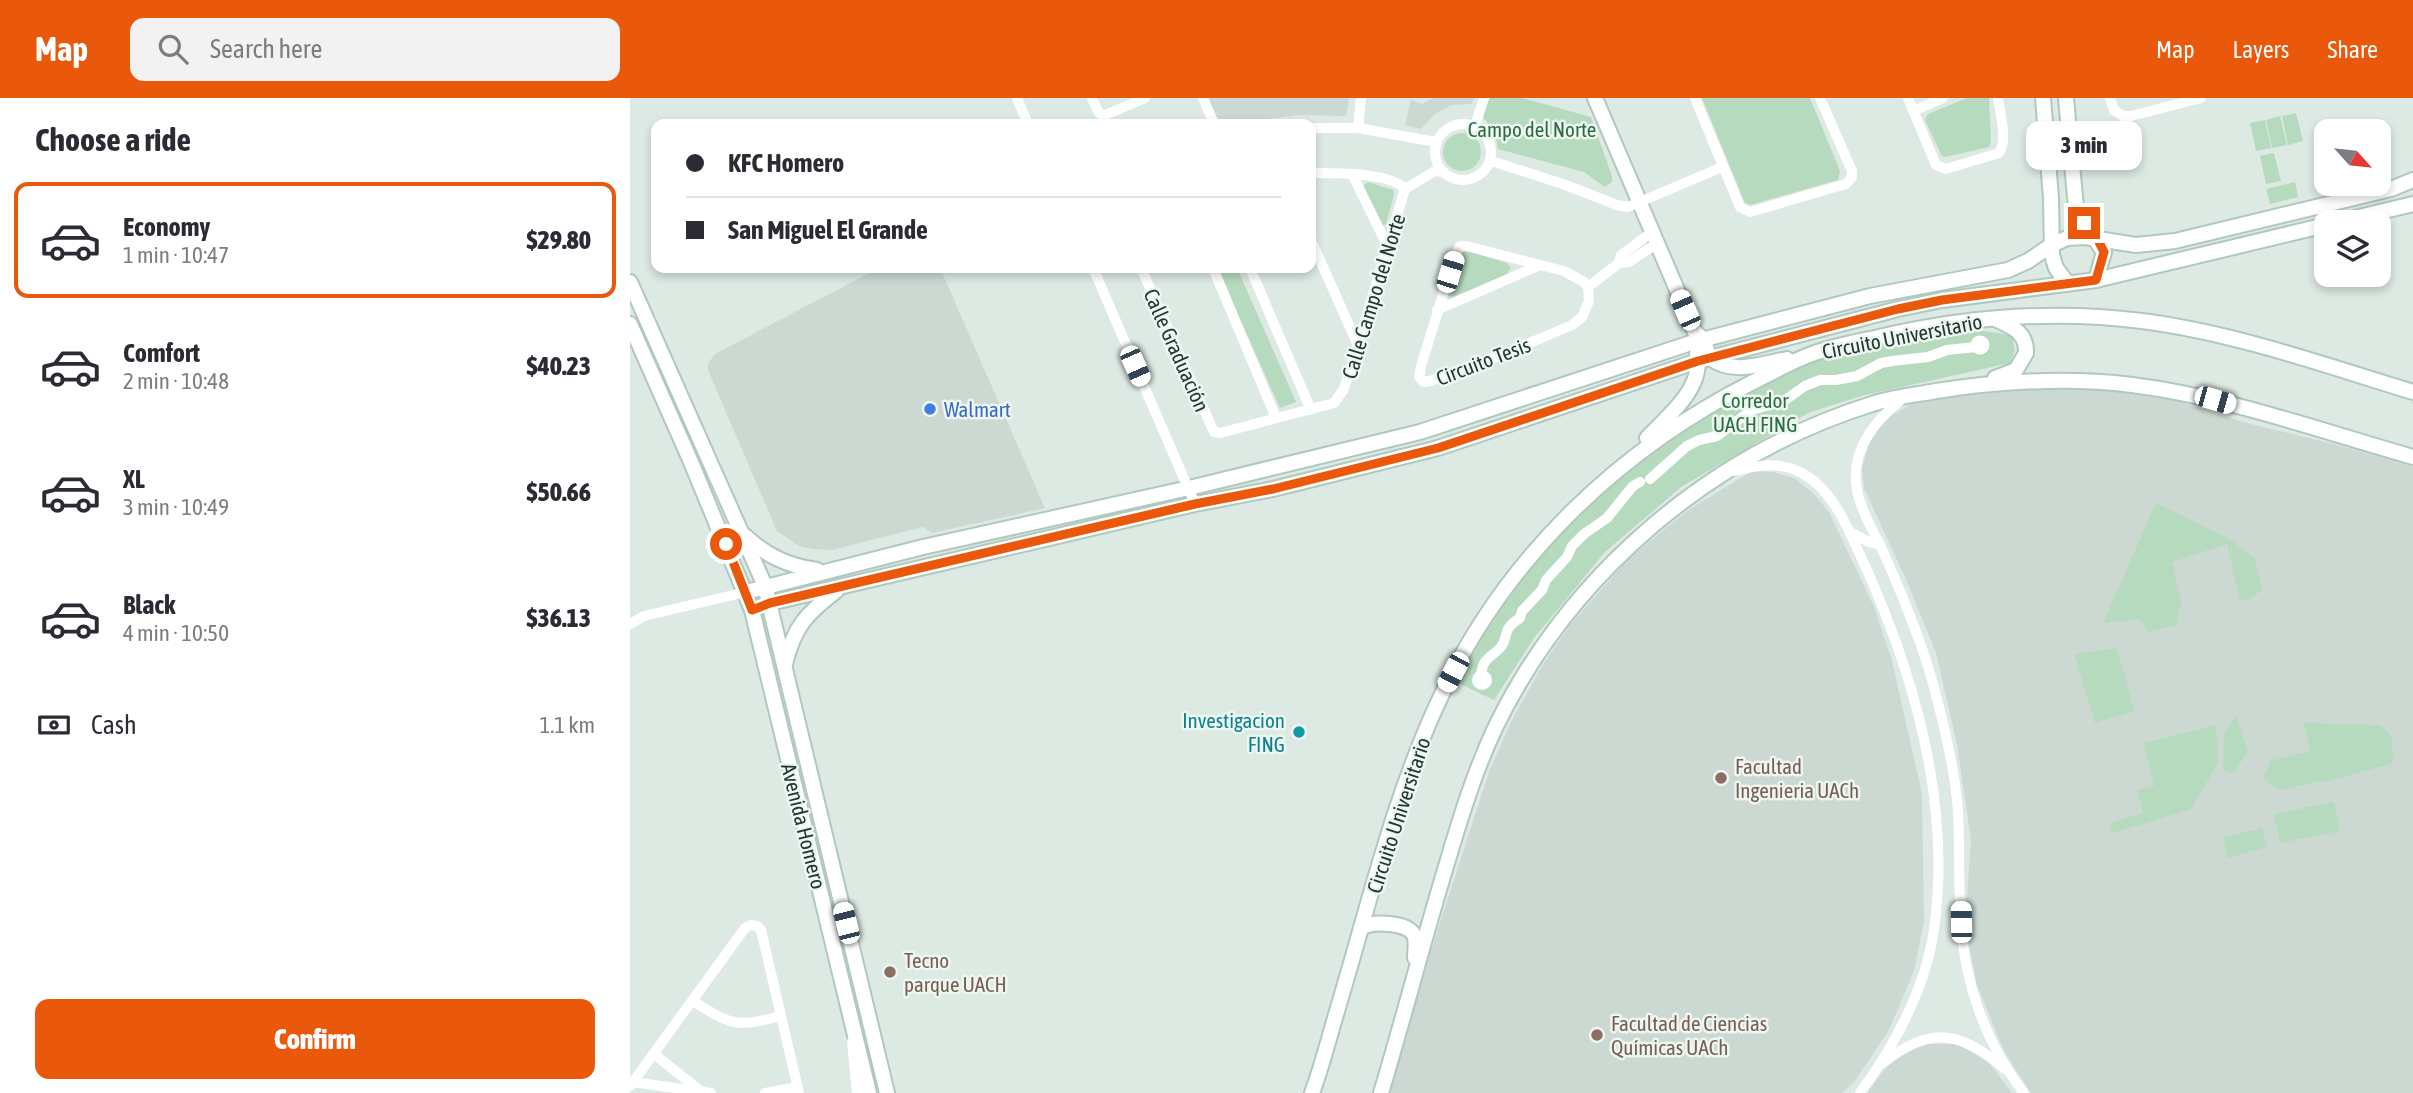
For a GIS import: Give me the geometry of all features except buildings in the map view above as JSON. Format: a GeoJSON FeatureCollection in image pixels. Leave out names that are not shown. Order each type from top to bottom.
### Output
{"type":"FeatureCollection","features":[{"type":"Feature","properties":{"kind":"main road"},"geometry":{"type":"LineString","coordinates":[[1595,98],[1704,360],[1682,401],[1626,461]]}},
{"type":"Feature","properties":{"kind":"main road"},"geometry":{"type":"LineString","coordinates":[[2043,98],[2051,198],[2050,246],[2056,268],[2068,284]]}},
{"type":"Feature","properties":{"kind":"main road"},"geometry":{"type":"LineString","coordinates":[[2066,98],[2076,208],[2104,252],[2096,280]]}},
{"type":"Feature","properties":{"kind":"main road"},"geometry":{"type":"LineString","coordinates":[[630,324],[746,592],[923,547],[1189,488],[1442,426],[1697,338],[1870,296],[2008,270],[2067,238],[2085,237],[2136,245],[2175,241],[2391,189],[2413,180]]}},
{"type":"Feature","properties":{"kind":"main road"},"geometry":{"type":"LineString","coordinates":[[2388,210],[2413,204]]}},
{"type":"Feature","properties":{"kind":"main road"},"geometry":{"type":"LineString","coordinates":[[752,610],[770,603],[1195,504],[1273,489],[1438,448],[1704,360],[1919,304],[2096,280],[2314,228]]}},
{"type":"Feature","properties":{"kind":"main road"},"geometry":{"type":"LineString","coordinates":[[630,282],[765,586]]}},
{"type":"Feature","properties":{"kind":"main road","name":"Circuito Universitario"},"geometry":{"type":"LineString","coordinates":[[1312,1093],[1412,762],[1461,656],[1503,591],[1543,542],[1626,461],[1709,406],[1812,354],[1909,330],[1992,318],[2041,316],[2106,317],[2182,327],[2234,339],[2413,392]]}},
{"type":"Feature","properties":{"kind":"main road"},"geometry":{"type":"LineString","coordinates":[[1973,386],[2016,370],[2026,354],[2022,335],[1992,318]]}},
{"type":"Feature","properties":{"kind":"main road"},"geometry":{"type":"LineString","coordinates":[[1704,360],[1741,368],[1812,354]]}},
{"type":"Feature","properties":{"kind":"main road"},"geometry":{"type":"LineString","coordinates":[[1381,1093],[1468,794],[1496,726],[1534,660],[1592,585],[1661,517],[1719,476],[1818,424],[1873,404],[1905,396],[2027,380],[2066,380],[2169,390],[2215,400],[2413,457]]}},
{"type":"Feature","properties":{"kind":"main road"},"geometry":{"type":"LineString","coordinates":[[741,532],[775,559],[800,568],[829,571]]}},
{"type":"Feature","properties":{"kind":"main road","name":"Avenida Homero"},"geometry":{"type":"LineString","coordinates":[[765,586],[887,1093]]}},
{"type":"Feature","properties":{"kind":"main road"},"geometry":{"type":"LineString","coordinates":[[786,675],[792,641],[803,619],[841,588]]}},
{"type":"Feature","properties":{"kind":"main road","name":"Avenida Homero"},"geometry":{"type":"LineString","coordinates":[[746,592],[869,1093]]}},
{"type":"Feature","properties":{"kind":"main road"},"geometry":{"type":"LineString","coordinates":[[1362,928],[1374,922],[1413,933],[1417,970]]}},
{"type":"Feature","properties":{"kind":"street"},"geometry":{"type":"LineString","coordinates":[[1017,98],[1026,119]]}},
{"type":"Feature","properties":{"kind":"street"},"geometry":{"type":"LineString","coordinates":[[1092,98],[1099,113],[1104,116],[1145,98]]}},
{"type":"Feature","properties":{"kind":"street"},"geometry":{"type":"LineString","coordinates":[[1203,98],[1212,119]]}},
{"type":"Feature","properties":{"kind":"street"},"geometry":{"type":"LineString","coordinates":[[1358,128],[1361,98]]}},
{"type":"Feature","properties":{"kind":"street"},"geometry":{"type":"LineString","coordinates":[[1475,126],[1484,98]]}},
{"type":"Feature","properties":{"kind":"street"},"geometry":{"type":"LineString","coordinates":[[1695,98],[1722,167],[1740,207],[1746,212],[1850,181],[1852,171],[1820,98]]}},
{"type":"Feature","properties":{"kind":"street"},"geometry":{"type":"LineString","coordinates":[[1908,98],[1936,164],[1946,169],[1999,153],[2003,142],[1998,98]]}},
{"type":"Feature","properties":{"kind":"street"},"geometry":{"type":"LineString","coordinates":[[1913,111],[1943,98]]}},
{"type":"Feature","properties":{"kind":"street"},"geometry":{"type":"LineString","coordinates":[[2110,98],[2114,110],[2126,116],[2196,98]]}},
{"type":"Feature","properties":{"kind":"street"},"geometry":{"type":"LineString","coordinates":[[1457,124],[1475,126],[1488,136],[1491,161],[1482,174],[1467,180],[1451,178],[1443,172],[1436,159],[1436,142],[1448,128],[1457,124]]}},
{"type":"Feature","properties":{"kind":"street"},"geometry":{"type":"LineString","coordinates":[[1316,128],[1358,128],[1436,142]]}},
{"type":"Feature","properties":{"kind":"street","name":"Calle Campo del Norte"},"geometry":{"type":"LineString","coordinates":[[1214,432],[1220,433],[1329,405],[1341,396],[1388,247],[1403,186],[1436,159]]}},
{"type":"Feature","properties":{"kind":"street"},"geometry":{"type":"LineString","coordinates":[[1491,161],[1617,205],[1628,206],[1639,204],[1722,167]]}},
{"type":"Feature","properties":{"kind":"street","name":"Calle Campo del Norte"},"geometry":{"type":"LineString","coordinates":[[1403,186],[1434,171],[1443,172]]}},
{"type":"Feature","properties":{"kind":"street"},"geometry":{"type":"LineString","coordinates":[[1316,173],[1383,178],[1403,186]]}},
{"type":"Feature","properties":{"kind":"street"},"geometry":{"type":"LineString","coordinates":[[1352,174],[1388,247]]}},
{"type":"Feature","properties":{"kind":"street"},"geometry":{"type":"LineString","coordinates":[[1588,287],[1619,263],[1629,262],[1653,239]]}},
{"type":"Feature","properties":{"kind":"street","name":"Circuito Tesis"},"geometry":{"type":"LineString","coordinates":[[1461,246],[1564,271],[1580,278],[1588,287],[1590,296],[1587,307],[1582,317],[1572,325],[1430,381],[1424,382],[1419,373],[1455,253],[1461,246]]}},
{"type":"Feature","properties":{"kind":"street"},"geometry":{"type":"LineString","coordinates":[[1316,251],[1357,343]]}},
{"type":"Feature","properties":{"kind":"street"},"geometry":{"type":"LineString","coordinates":[[1437,310],[1540,265]]}},
{"type":"Feature","properties":{"kind":"street"},"geometry":{"type":"LineString","coordinates":[[1095,273],[1195,504]]}},
{"type":"Feature","properties":{"kind":"street","name":"Calle Graduación"},"geometry":{"type":"LineString","coordinates":[[1143,273],[1214,432]]}},
{"type":"Feature","properties":{"kind":"street"},"geometry":{"type":"LineString","coordinates":[[1215,273],[1276,418]]}},
{"type":"Feature","properties":{"kind":"street"},"geometry":{"type":"LineString","coordinates":[[1252,273],[1311,410]]}},
{"type":"Feature","properties":{"kind":"street"},"geometry":{"type":"LineString","coordinates":[[1481,675],[1489,655],[1503,645],[1509,625],[1520,618],[1522,611],[1542,590],[1546,580],[1567,557],[1572,547],[1584,534],[1607,518],[1633,486],[1645,481],[1687,446],[1717,436],[1752,410],[1786,400],[1805,386],[1821,380],[1857,376],[1881,363],[1928,358],[1947,350],[1976,347]]}},
{"type":"Feature","properties":{"kind":"street"},"geometry":{"type":"LineString","coordinates":[[1905,396],[1882,415],[1861,450],[1857,463],[1858,492],[1918,636],[1947,741],[1958,812],[1963,948],[1972,992],[2008,1072],[2024,1093]]}},
{"type":"Feature","properties":{"kind":"street"},"geometry":{"type":"LineString","coordinates":[[1719,476],[1770,464],[1800,472],[1826,493],[1850,533],[1899,645],[1914,695],[1933,792],[1938,879],[1934,932],[1922,982],[1903,1022],[1860,1093]]}},
{"type":"Feature","properties":{"kind":"street"},"geometry":{"type":"LineString","coordinates":[[1850,533],[1880,544]]}},
{"type":"Feature","properties":{"kind":"street"},"geometry":{"type":"LineString","coordinates":[[630,624],[644,616],[746,592]]}},
{"type":"Feature","properties":{"kind":"street"},"geometry":{"type":"LineString","coordinates":[[632,1084],[745,929],[754,925],[761,930],[798,1090],[765,1093]]}},
{"type":"Feature","properties":{"kind":"street"},"geometry":{"type":"LineString","coordinates":[[693,1000],[719,1018],[734,1023],[751,1024],[780,1016]]}},
{"type":"Feature","properties":{"kind":"street"},"geometry":{"type":"LineString","coordinates":[[1903,1022],[1907,1036],[1915,1042]]}},
{"type":"Feature","properties":{"kind":"street"},"geometry":{"type":"LineString","coordinates":[[1969,1043],[1981,1037],[1984,1022]]}},
{"type":"Feature","properties":{"kind":"street"},"geometry":{"type":"LineString","coordinates":[[852,1025],[857,1093]]}},
{"type":"Feature","properties":{"kind":"street"},"geometry":{"type":"LineString","coordinates":[[1876,1070],[1915,1042],[1949,1037],[1981,1050],[2008,1072]]}},
{"type":"Feature","properties":{"kind":"street"},"geometry":{"type":"LineString","coordinates":[[654,1054],[706,1092]]}},
{"type":"Feature","properties":{"kind":"street"},"geometry":{"type":"LineString","coordinates":[[632,1084],[706,1092]]}},
{"type":"Feature","properties":{"kind":"shaded area"},"geometry":{"type":"Polygon","coordinates":[[[1208,98],[1349,98],[1346,116],[1297,115],[1269,119],[1218,119],[1208,98]]]}},
{"type":"Feature","properties":{"kind":"shaded area"},"geometry":{"type":"Polygon","coordinates":[[[1433,98],[1474,98],[1472,104],[1451,105],[1435,114],[1421,129],[1405,125],[1411,100],[1422,104],[1433,98]]]}},
{"type":"Feature","properties":{"kind":"shaded area"},"geometry":{"type":"Polygon","coordinates":[[[869,273],[942,273],[1045,508],[932,533],[923,527],[832,550],[799,546],[777,531],[708,370],[708,363],[715,354],[869,273]]]}},
{"type":"Feature","properties":{"kind":"shaded area"},"geometry":{"type":"Polygon","coordinates":[[[2071,388],[2156,394],[2243,422],[2413,467],[2413,1093],[2031,1093],[2004,1051],[1977,985],[1968,940],[1967,897],[1971,840],[1957,744],[1936,653],[1864,488],[1862,468],[1869,444],[1884,420],[1918,400],[1973,390],[2071,388]]]}},
{"type":"Feature","properties":{"kind":"shaded area"},"geometry":{"type":"Polygon","coordinates":[[[1752,471],[1773,472],[1794,478],[1814,494],[1829,512],[1874,607],[1892,661],[1922,794],[1924,921],[1914,971],[1889,1030],[1854,1082],[1842,1093],[1388,1093],[1490,769],[1512,720],[1544,663],[1570,625],[1628,559],[1687,511],[1752,471]]]}},
{"type":"Feature","properties":{"kind":"shaded area"},"geometry":{"type":"Polygon","coordinates":[[[1923,1044],[1958,1044],[1986,1059],[2012,1093],[1867,1093],[1892,1060],[1923,1044]]]}},
{"type":"Feature","properties":{"kind":"green space","name":"Campo del Norte"},"geometry":{"type":"Polygon","coordinates":[[[1489,98],[1522,98],[1591,117],[1612,182],[1605,187],[1584,172],[1498,149],[1495,132],[1482,116],[1489,98]]]}},
{"type":"Feature","properties":{"kind":"green space"},"geometry":{"type":"Polygon","coordinates":[[[1702,98],[1810,98],[1840,171],[1838,180],[1750,205],[1745,203],[1702,98]]]}},
{"type":"Feature","properties":{"kind":"green space"},"geometry":{"type":"Polygon","coordinates":[[[1967,98],[1989,98],[1989,147],[1942,156],[1925,120],[1928,114],[1967,98]]]}},
{"type":"Feature","properties":{"kind":"green space"},"geometry":{"type":"Polygon","coordinates":[[[2296,113],[2303,141],[2288,145],[2282,116],[2296,113]]]}},
{"type":"Feature","properties":{"kind":"green space"},"geometry":{"type":"Polygon","coordinates":[[[2280,116],[2287,145],[2272,148],[2266,120],[2280,116]]]}},
{"type":"Feature","properties":{"kind":"green space"},"geometry":{"type":"Polygon","coordinates":[[[2265,120],[2271,148],[2256,151],[2250,123],[2265,120]]]}},
{"type":"Feature","properties":{"kind":"green space"},"geometry":{"type":"Polygon","coordinates":[[[1462,133],[1476,138],[1481,152],[1476,166],[1462,171],[1448,166],[1443,152],[1448,138],[1462,133]]]}},
{"type":"Feature","properties":{"kind":"green space"},"geometry":{"type":"Polygon","coordinates":[[[2274,153],[2281,181],[2266,184],[2260,156],[2274,153]]]}},
{"type":"Feature","properties":{"kind":"green space"},"geometry":{"type":"Polygon","coordinates":[[[1368,182],[1393,190],[1386,224],[1382,226],[1363,186],[1368,182]]]}},
{"type":"Feature","properties":{"kind":"green space"},"geometry":{"type":"Polygon","coordinates":[[[2295,182],[2298,197],[2270,204],[2266,189],[2295,182]]]}},
{"type":"Feature","properties":{"kind":"green space"},"geometry":{"type":"Polygon","coordinates":[[[1468,251],[1507,263],[1511,268],[1504,278],[1452,297],[1448,295],[1462,252],[1468,251]]]}},
{"type":"Feature","properties":{"kind":"green space"},"geometry":{"type":"Polygon","coordinates":[[[1219,273],[1239,273],[1296,402],[1280,408],[1219,273]]]}},
{"type":"Feature","properties":{"kind":"green space","name":"Corredor UACH FING"},"geometry":{"type":"Polygon","coordinates":[[[1976,330],[2012,335],[2015,350],[2010,363],[1861,396],[1808,413],[1681,487],[1605,552],[1534,638],[1494,700],[1456,682],[1498,606],[1548,543],[1599,491],[1704,412],[1812,360],[1901,335],[1976,330]]]}},
{"type":"Feature","properties":{"kind":"green space"},"geometry":{"type":"Polygon","coordinates":[[[2156,503],[2226,537],[2255,558],[2262,590],[2247,601],[2240,599],[2227,544],[2172,562],[2181,602],[2176,625],[2149,632],[2139,619],[2103,623],[2156,503]]]}},
{"type":"Feature","properties":{"kind":"green space"},"geometry":{"type":"Polygon","coordinates":[[[2117,648],[2134,711],[2095,723],[2074,654],[2117,648]]]}},
{"type":"Feature","properties":{"kind":"green space"},"geometry":{"type":"Polygon","coordinates":[[[2236,714],[2248,752],[2233,773],[2223,770],[2224,735],[2236,714]]]}},
{"type":"Feature","properties":{"kind":"green space"},"geometry":{"type":"Polygon","coordinates":[[[2304,723],[2380,725],[2392,737],[2393,763],[2326,782],[2325,780],[2280,790],[2263,779],[2270,761],[2310,751],[2304,723]]]}},
{"type":"Feature","properties":{"kind":"green space"},"geometry":{"type":"Polygon","coordinates":[[[2216,725],[2218,763],[2191,809],[2113,833],[2110,823],[2143,813],[2137,790],[2154,786],[2144,743],[2216,725]]]}},
{"type":"Feature","properties":{"kind":"green space"},"geometry":{"type":"Polygon","coordinates":[[[2334,802],[2340,831],[2280,843],[2274,814],[2334,802]]]}},
{"type":"Feature","properties":{"kind":"green space"},"geometry":{"type":"Polygon","coordinates":[[[2262,828],[2267,847],[2228,858],[2223,837],[2262,828]]]}},
{"type":"Feature","properties":{"kind":"place","name":"Walmart"},"geometry":{"type":"Point","coordinates":[930,409]}},
{"type":"Feature","properties":{"kind":"place","name":"Investigacion FING"},"geometry":{"type":"Point","coordinates":[1299,732]}},
{"type":"Feature","properties":{"kind":"place","name":"Facultad Ingenieria UACh"},"geometry":{"type":"Point","coordinates":[1721,778]}},
{"type":"Feature","properties":{"kind":"place","name":"Tecno parque UACH"},"geometry":{"type":"Point","coordinates":[890,972]}},
{"type":"Feature","properties":{"kind":"place","name":"Facultad de Ciencias Químicas UACh"},"geometry":{"type":"Point","coordinates":[1597,1035]}},
{"type":"Feature","properties":{"kind":"route"},"geometry":{"type":"LineString","coordinates":[[726,544],[752,610],[770,603],[1195,504],[1273,489],[1438,448],[1698,361],[1898,309],[1942,300],[2096,280],[2104,252],[2084,223]]}}]}
